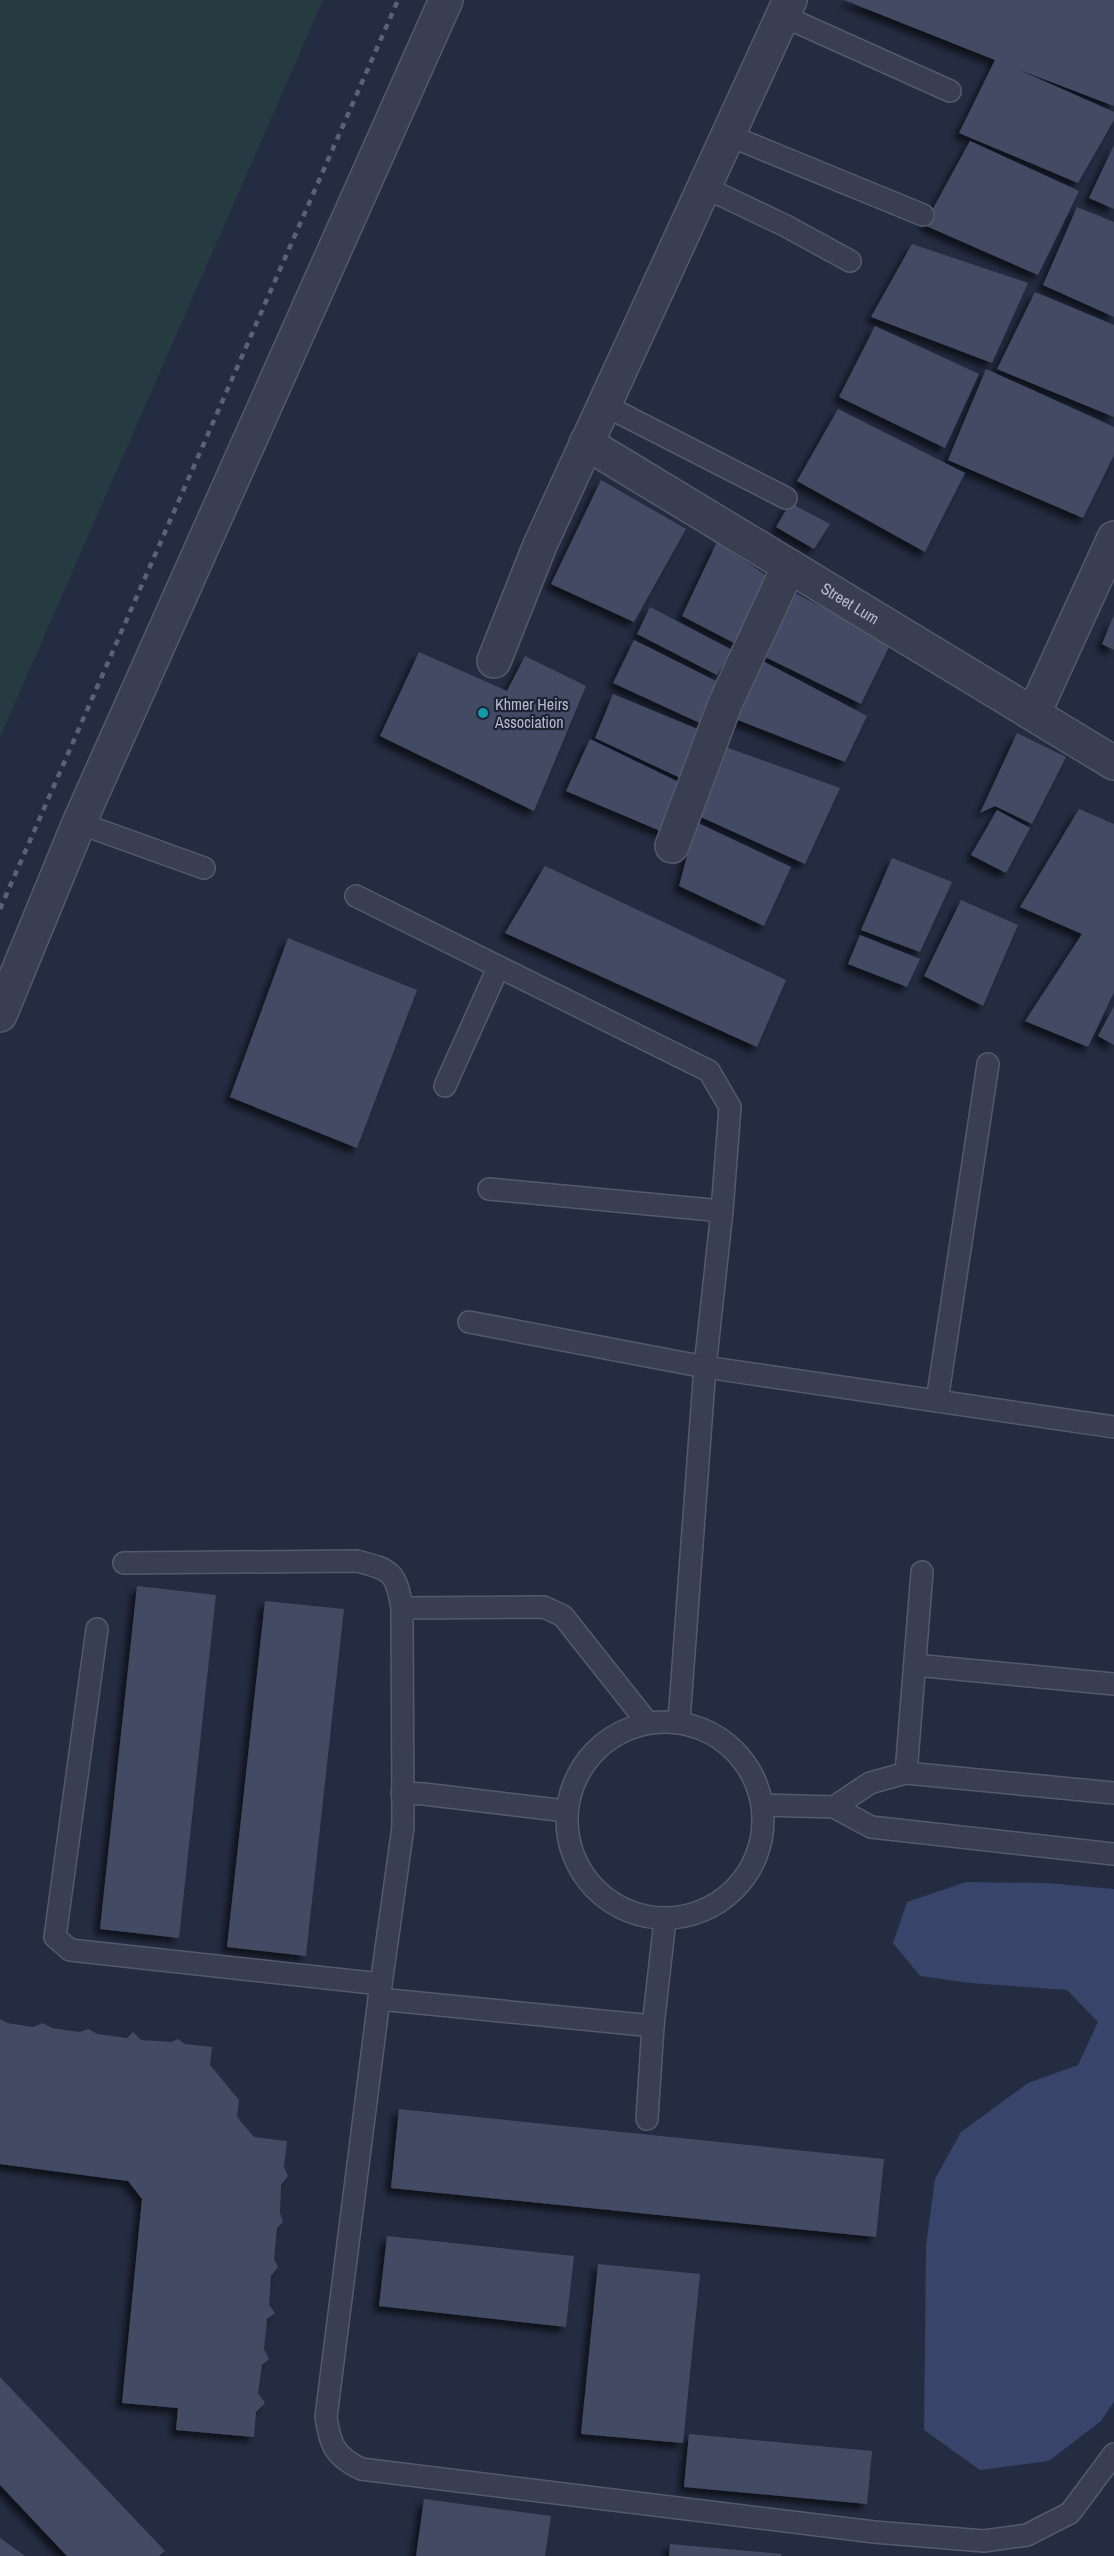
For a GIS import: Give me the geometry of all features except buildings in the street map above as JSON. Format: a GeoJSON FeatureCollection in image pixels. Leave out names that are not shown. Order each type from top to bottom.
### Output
{"type":"FeatureCollection","features":[{"type":"Feature","properties":{"kind":"street"},"geometry":{"type":"LineString","coordinates":[[0,1015],[79,823],[447,0]]}},
{"type":"Feature","properties":{"kind":"street"},"geometry":{"type":"LineString","coordinates":[[494,661],[540,545],[787,8]]}},
{"type":"Feature","properties":{"kind":"street","name":"Street Lum"},"geometry":{"type":"LineString","coordinates":[[586,444],[1114,763]]}},
{"type":"Feature","properties":{"kind":"street"},"geometry":{"type":"LineString","coordinates":[[1034,713],[1114,538]]}},
{"type":"Feature","properties":{"kind":"street"},"geometry":{"type":"LineString","coordinates":[[672,846],[724,704],[789,566]]}},
{"type":"Feature","properties":{"kind":"lane"},"geometry":{"type":"LineString","coordinates":[[787,8],[950,91]]}},
{"type":"Feature","properties":{"kind":"lane"},"geometry":{"type":"LineString","coordinates":[[728,135],[923,215]]}},
{"type":"Feature","properties":{"kind":"lane"},"geometry":{"type":"LineString","coordinates":[[704,187],[786,226],[850,261]]}},
{"type":"Feature","properties":{"kind":"lane"},"geometry":{"type":"LineString","coordinates":[[604,405],[786,498]]}},
{"type":"Feature","properties":{"kind":"lane"},"geometry":{"type":"LineString","coordinates":[[79,823],[204,868]]}},
{"type":"Feature","properties":{"kind":"lane"},"geometry":{"type":"LineString","coordinates":[[356,896],[709,1071],[730,1107],[722,1211],[705,1367],[679,1722]]}},
{"type":"Feature","properties":{"kind":"lane"},"geometry":{"type":"LineString","coordinates":[[445,1086],[498,968]]}},
{"type":"Feature","properties":{"kind":"lane"},"geometry":{"type":"LineString","coordinates":[[937,1401],[988,1064]]}},
{"type":"Feature","properties":{"kind":"lane"},"geometry":{"type":"LineString","coordinates":[[489,1189],[722,1211]]}},
{"type":"Feature","properties":{"kind":"lane"},"geometry":{"type":"LineString","coordinates":[[469,1322],[705,1367],[1114,1427]]}},
{"type":"Feature","properties":{"kind":"lane"},"geometry":{"type":"LineString","coordinates":[[124,1563],[357,1561],[384,1568],[398,1582],[402,1608],[403,1827],[326,2417],[330,2444],[350,2464],[361,2469],[839,2528],[984,2541],[1027,2535],[1070,2513],[1114,2454]]}},
{"type":"Feature","properties":{"kind":"lane"},"geometry":{"type":"LineString","coordinates":[[906,1773],[922,1572]]}},
{"type":"Feature","properties":{"kind":"lane"},"geometry":{"type":"LineString","coordinates":[[402,1608],[544,1607],[563,1616],[647,1722]]}},
{"type":"Feature","properties":{"kind":"lane"},"geometry":{"type":"LineString","coordinates":[[97,1629],[55,1937],[70,1950],[653,2026]]}},
{"type":"Feature","properties":{"kind":"lane"},"geometry":{"type":"LineString","coordinates":[[915,1665],[1114,1684]]}},
{"type":"Feature","properties":{"kind":"lane"},"geometry":{"type":"LineString","coordinates":[[647,1722],[679,1722],[709,1731],[735,1749],[754,1774],[763,1804],[760,1847],[741,1885],[707,1911],[665,1920],[632,1914],[604,1899],[582,1874],[568,1844],[566,1811],[574,1780],[592,1753],[617,1733],[647,1722]]}},
{"type":"Feature","properties":{"kind":"lane"},"geometry":{"type":"LineString","coordinates":[[834,1807],[870,1783],[906,1773],[1114,1793]]}},
{"type":"Feature","properties":{"kind":"lane"},"geometry":{"type":"LineString","coordinates":[[402,1793],[566,1811]]}},
{"type":"Feature","properties":{"kind":"lane"},"geometry":{"type":"LineString","coordinates":[[763,1804],[834,1807],[871,1827],[1114,1854]]}},
{"type":"Feature","properties":{"kind":"lane"},"geometry":{"type":"LineString","coordinates":[[646,2119],[653,2026],[665,1920]]}},
{"type":"Feature","properties":{"kind":"shaded area"},"geometry":{"type":"Polygon","coordinates":[[[0,0],[323,0],[0,737],[0,0]]]}},
{"type":"Feature","properties":{"kind":"water"},"geometry":{"type":"Polygon","coordinates":[[[966,1882],[1047,1883],[1114,1889],[1114,2402],[1101,2421],[1049,2461],[980,2470],[924,2430],[926,2246],[935,2179],[961,2132],[1028,2083],[1078,2065],[1098,2022],[1067,1990],[971,1983],[920,1976],[893,1943],[907,1902],[966,1882]]]}},
{"type":"Feature","properties":{"kind":"railway"},"geometry":{"type":"LineString","coordinates":[[0,909],[398,0]]}},
{"type":"Feature","properties":{"kind":"place","name":"Khmer Heirs Association"},"geometry":{"type":"Point","coordinates":[483,713]}}]}
